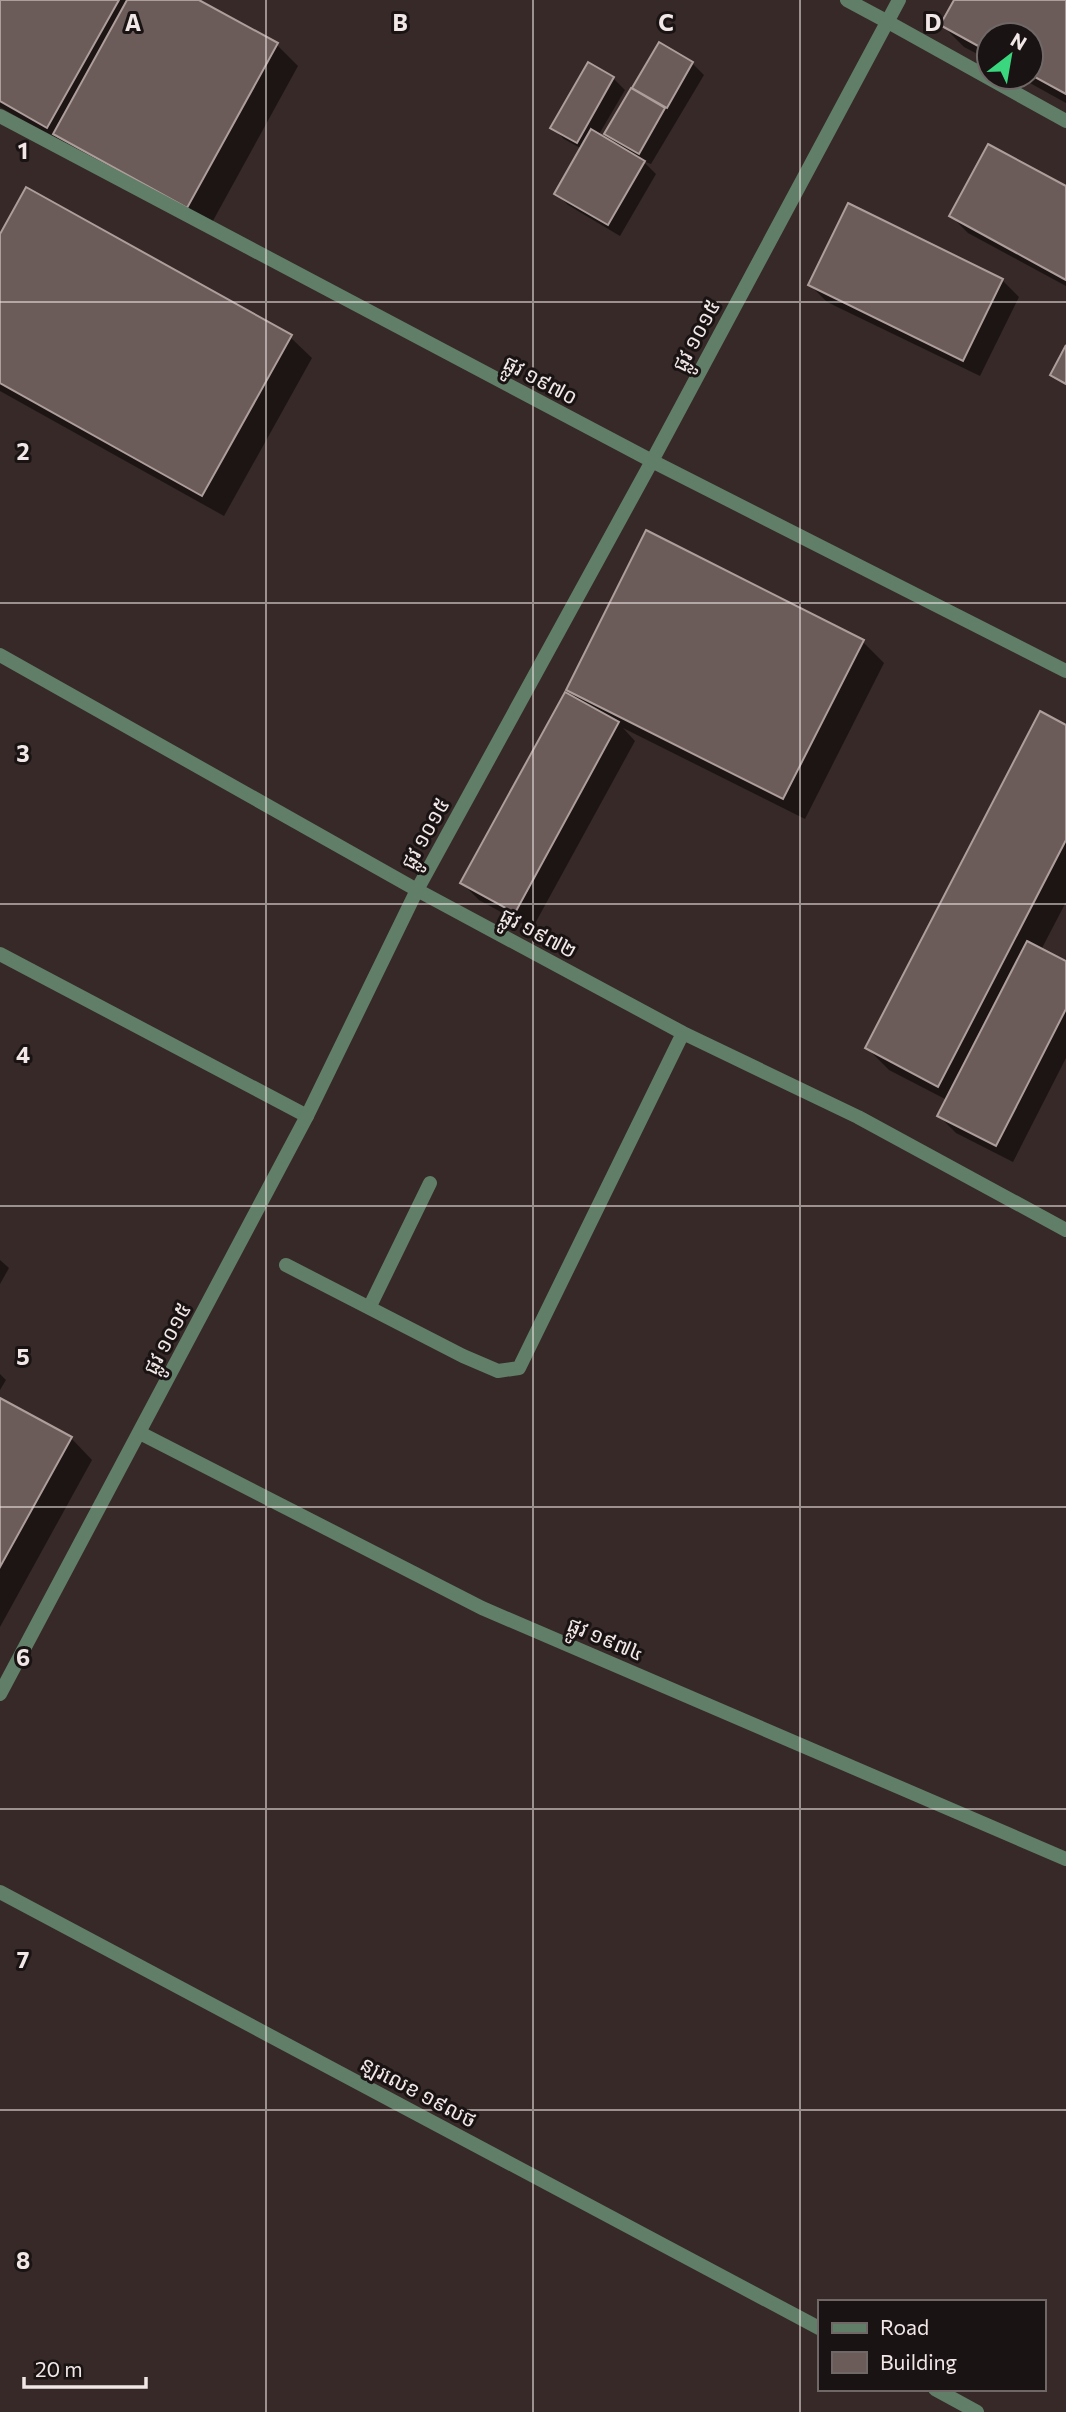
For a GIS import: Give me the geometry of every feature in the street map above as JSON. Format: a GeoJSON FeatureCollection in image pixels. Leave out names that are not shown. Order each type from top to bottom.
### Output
{"type":"FeatureCollection","features":[{"type":"Feature","properties":{"kind":"street"},"geometry":{"type":"LineString","coordinates":[[848,0],[1066,121]]}},
{"type":"Feature","properties":{"kind":"street","name":"ផ្លូវ ១០១៥"},"geometry":{"type":"LineString","coordinates":[[0,1694],[307,1116],[417,890],[652,461],[899,0]]}},
{"type":"Feature","properties":{"kind":"street","name":"ផ្លូវ ១៩៧០"},"geometry":{"type":"LineString","coordinates":[[0,116],[652,461],[1066,671]]}},
{"type":"Feature","properties":{"kind":"street","name":"ផ្លូវ ១៩៧២"},"geometry":{"type":"LineString","coordinates":[[0,655],[417,890],[683,1033],[858,1117],[1066,1230]]}},
{"type":"Feature","properties":{"kind":"street"},"geometry":{"type":"LineString","coordinates":[[0,954],[307,1116]]}},
{"type":"Feature","properties":{"kind":"street"},"geometry":{"type":"LineString","coordinates":[[286,1265],[463,1356],[498,1371],[519,1368],[683,1033]]}},
{"type":"Feature","properties":{"kind":"street"},"geometry":{"type":"LineString","coordinates":[[370,1307],[430,1183]]}},
{"type":"Feature","properties":{"kind":"street","name":"ផ្លូវ ១៩៧៤"},"geometry":{"type":"LineString","coordinates":[[140,1433],[482,1608],[1066,1859]]}},
{"type":"Feature","properties":{"kind":"street","name":"ន្ឡរលេខ ១៩លថ"},"geometry":{"type":"LineString","coordinates":[[0,1892],[818,2327]]}},
{"type":"Feature","properties":{"kind":"street"},"geometry":{"type":"LineString","coordinates":[[939,2391],[977,2412]]}},
{"type":"Feature","properties":{"kind":"building"},"geometry":{"type":"Polygon","coordinates":[[[0,0],[119,0],[47,128],[0,101],[0,0]]]}},
{"type":"Feature","properties":{"kind":"building"},"geometry":{"type":"Polygon","coordinates":[[[127,0],[199,0],[278,43],[187,208],[53,134],[127,0]]]}},
{"type":"Feature","properties":{"kind":"building"},"geometry":{"type":"Polygon","coordinates":[[[954,0],[1066,0],[1066,94],[1045,83],[1045,21],[975,21],[975,44],[940,25],[954,0]]]}},
{"type":"Feature","properties":{"kind":"building"},"geometry":{"type":"Polygon","coordinates":[[[659,42],[693,62],[667,108],[632,88],[659,42]]]}},
{"type":"Feature","properties":{"kind":"building"},"geometry":{"type":"Polygon","coordinates":[[[588,62],[614,77],[577,143],[550,128],[588,62]]]}},
{"type":"Feature","properties":{"kind":"building"},"geometry":{"type":"Polygon","coordinates":[[[631,88],[665,108],[639,154],[604,134],[631,88]]]}},
{"type":"Feature","properties":{"kind":"building"},"geometry":{"type":"Polygon","coordinates":[[[591,129],[645,161],[608,225],[554,194],[591,129]]]}},
{"type":"Feature","properties":{"kind":"building"},"geometry":{"type":"Polygon","coordinates":[[[988,144],[1066,186],[1066,280],[949,216],[988,144]]]}},
{"type":"Feature","properties":{"kind":"building"},"geometry":{"type":"Polygon","coordinates":[[[26,187],[292,335],[202,496],[0,383],[0,234],[26,187]]]}},
{"type":"Feature","properties":{"kind":"building"},"geometry":{"type":"Polygon","coordinates":[[[848,203],[1003,279],[963,361],[808,285],[848,203]]]}},
{"type":"Feature","properties":{"kind":"building"},"geometry":{"type":"Polygon","coordinates":[[[1066,345],[1066,384],[1050,375],[1066,345]]]}},
{"type":"Feature","properties":{"kind":"building"},"geometry":{"type":"Polygon","coordinates":[[[646,530],[864,640],[783,799],[566,690],[646,530]]]}},
{"type":"Feature","properties":{"kind":"building"},"geometry":{"type":"Polygon","coordinates":[[[565,692],[619,722],[515,913],[460,883],[565,692]]]}},
{"type":"Feature","properties":{"kind":"building"},"geometry":{"type":"Polygon","coordinates":[[[1040,711],[1066,725],[1066,840],[938,1087],[865,1048],[1040,711]]]}},
{"type":"Feature","properties":{"kind":"building"},"geometry":{"type":"Polygon","coordinates":[[[1027,941],[1066,961],[1066,1009],[996,1146],[937,1116],[1027,941]]]}},
{"type":"Feature","properties":{"kind":"building"},"geometry":{"type":"Polygon","coordinates":[[[0,1398],[72,1437],[0,1567],[0,1398]]]}}]}
